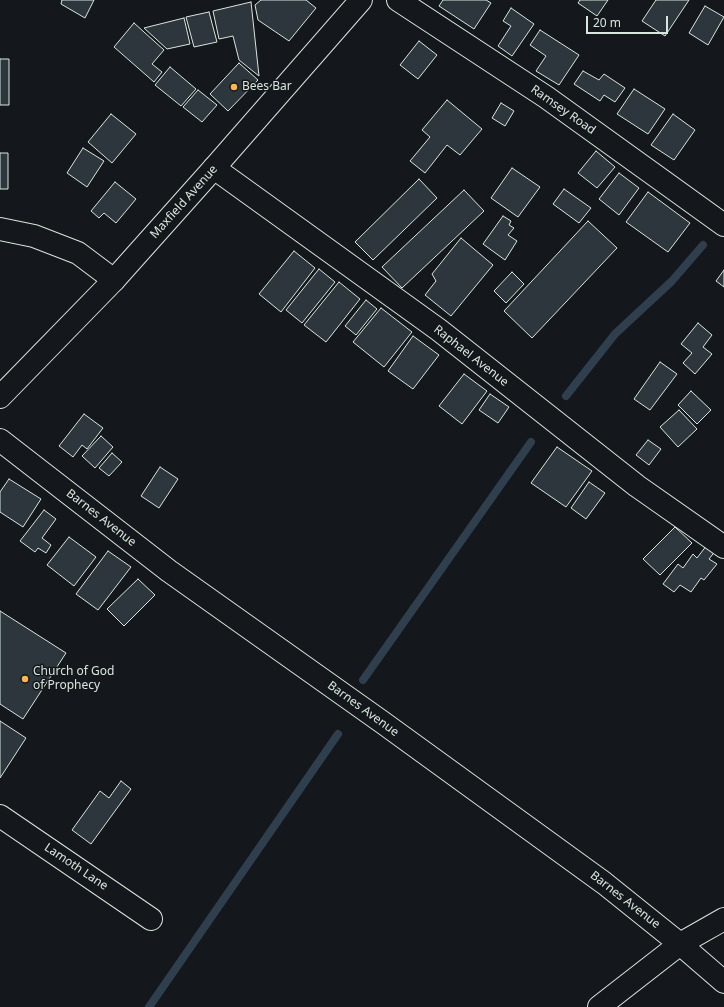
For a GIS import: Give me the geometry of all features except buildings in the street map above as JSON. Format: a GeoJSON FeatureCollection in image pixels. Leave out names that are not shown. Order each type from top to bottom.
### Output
{"type":"FeatureCollection","features":[{"type":"Feature","properties":{"kind":"street","name":"Maxfield Avenue"},"geometry":{"type":"LineString","coordinates":[[0,397],[114,280],[361,0]]}},
{"type":"Feature","properties":{"kind":"street","name":"Ramsey Road"},"geometry":{"type":"LineString","coordinates":[[398,0],[546,97],[724,225]]}},
{"type":"Feature","properties":{"kind":"street","name":"Raphael Avenue"},"geometry":{"type":"LineString","coordinates":[[214,168],[439,330],[637,486],[724,547]]}},
{"type":"Feature","properties":{"kind":"street"},"geometry":{"type":"LineString","coordinates":[[0,228],[34,236],[78,253],[114,280]]}},
{"type":"Feature","properties":{"kind":"street","name":"Barnes Avenue"},"geometry":{"type":"LineString","coordinates":[[0,440],[169,571],[604,883],[680,944],[724,982]]}},
{"type":"Feature","properties":{"kind":"street","name":"Lamoth Lane"},"geometry":{"type":"LineString","coordinates":[[0,816],[151,919]]}},
{"type":"Feature","properties":{"kind":"street"},"geometry":{"type":"LineString","coordinates":[[598,1007],[680,944],[724,919]]}},
{"type":"Feature","properties":{"kind":"waterway"},"geometry":{"type":"LineString","coordinates":[[566,396],[615,334],[672,281],[703,245]]}},
{"type":"Feature","properties":{"kind":"waterway"},"geometry":{"type":"LineString","coordinates":[[363,680],[531,442]]}},
{"type":"Feature","properties":{"kind":"waterway"},"geometry":{"type":"LineString","coordinates":[[149,1007],[338,734]]}},
{"type":"Feature","properties":{"kind":"place","name":"Bees Bar"},"geometry":{"type":"Point","coordinates":[234,87]}},
{"type":"Feature","properties":{"kind":"place","name":"Church of God of Prophecy"},"geometry":{"type":"Point","coordinates":[25,679]}}]}
